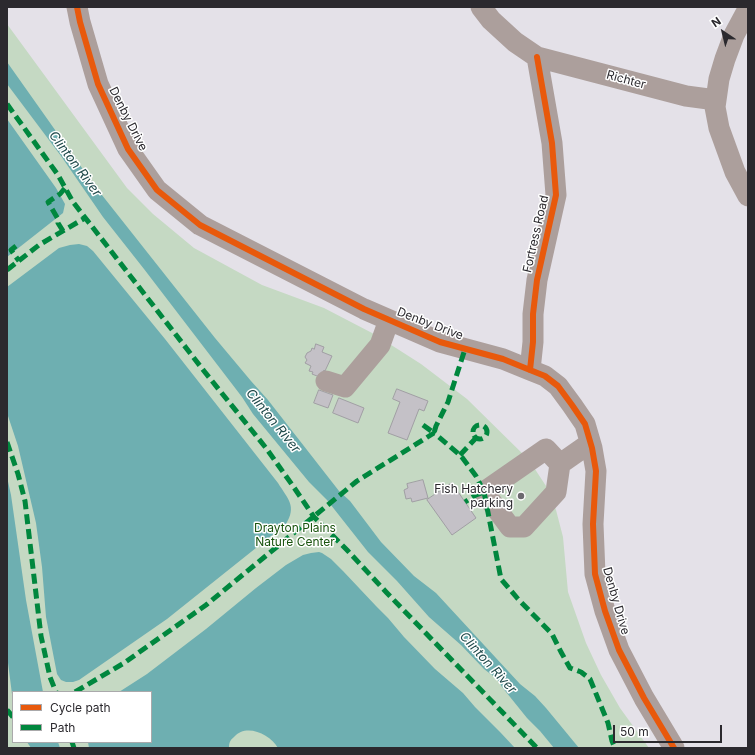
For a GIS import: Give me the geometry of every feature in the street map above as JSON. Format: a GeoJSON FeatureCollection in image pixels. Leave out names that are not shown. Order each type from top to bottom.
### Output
{"type":"FeatureCollection","features":[{"type":"Feature","properties":{"kind":"street","name":"Denby Drive"},"geometry":{"type":"LineString","coordinates":[[77,7],[98,84],[128,149],[157,190],[200,225],[364,309],[440,342],[503,359],[545,376],[558,386],[584,424],[592,448],[596,471],[593,524],[595,574],[605,611],[619,650],[644,698],[674,748]]}},
{"type":"Feature","properties":{"kind":"street"},"geometry":{"type":"LineString","coordinates":[[481,7],[491,20],[515,42],[537,56]]}},
{"type":"Feature","properties":{"kind":"street"},"geometry":{"type":"LineString","coordinates":[[748,9],[734,35],[725,59],[719,79],[715,107],[719,128],[736,172],[748,196]]}},
{"type":"Feature","properties":{"kind":"street","name":"Richter"},"geometry":{"type":"LineString","coordinates":[[537,56],[686,96],[716,100]]}},
{"type":"Feature","properties":{"kind":"street","name":"Fortress Road"},"geometry":{"type":"LineString","coordinates":[[530,370],[533,314],[537,280],[556,195],[552,143],[537,56]]}},
{"type":"Feature","properties":{"kind":"street"},"geometry":{"type":"LineString","coordinates":[[326,381],[345,387],[380,345],[390,320]]}},
{"type":"Feature","properties":{"kind":"street"},"geometry":{"type":"LineString","coordinates":[[560,464],[590,443]]}},
{"type":"Feature","properties":{"kind":"green space","name":"Drayton Plains Nature Center"},"geometry":{"type":"Polygon","coordinates":[[[7,24],[127,188],[153,214],[194,248],[262,285],[324,308],[374,334],[421,364],[467,399],[529,460],[546,486],[556,510],[563,537],[568,592],[586,643],[601,675],[620,708],[649,748],[7,748],[7,24]]]}},
{"type":"Feature","properties":{"kind":"water","name":"Clinton River"},"geometry":{"type":"Polygon","coordinates":[[[7,62],[94,185],[215,338],[268,400],[339,491],[350,501],[381,542],[414,576],[436,593],[520,684],[535,696],[579,748],[554,748],[527,718],[497,679],[484,669],[461,645],[429,617],[397,581],[368,552],[327,500],[309,482],[253,414],[242,397],[103,217],[61,156],[7,84],[7,62]]]}},
{"type":"Feature","properties":{"kind":"water"},"geometry":{"type":"Polygon","coordinates":[[[7,119],[56,188],[65,204],[63,213],[7,257],[7,119]]]}},
{"type":"Feature","properties":{"kind":"water"},"geometry":{"type":"Polygon","coordinates":[[[79,244],[87,246],[93,251],[165,339],[278,483],[288,498],[291,512],[286,524],[167,619],[79,680],[66,682],[61,680],[57,674],[46,617],[42,567],[36,523],[18,446],[7,413],[7,287],[59,248],[79,244]]]}},
{"type":"Feature","properties":{"kind":"water"},"geometry":{"type":"Polygon","coordinates":[[[7,477],[11,495],[26,600],[43,691],[12,691],[12,694],[7,655],[7,477]]]}},
{"type":"Feature","properties":{"kind":"water"},"geometry":{"type":"Polygon","coordinates":[[[319,552],[331,559],[435,669],[463,693],[515,748],[278,748],[269,738],[264,735],[258,732],[245,731],[239,733],[231,740],[229,748],[89,748],[88,743],[152,743],[152,691],[121,691],[147,674],[286,565],[303,555],[319,552]]]}},
{"type":"Feature","properties":{"kind":"water"},"geometry":{"type":"Polygon","coordinates":[[[28,743],[58,743],[60,748],[31,748],[28,743]]]}},
{"type":"Feature","properties":{"kind":"building"},"geometry":{"type":"Polygon","coordinates":[[[316,344],[324,347],[322,352],[332,356],[321,376],[312,374],[313,372],[309,371],[311,366],[305,363],[307,360],[305,357],[307,353],[311,351],[312,348],[314,349],[316,344]]]}},
{"type":"Feature","properties":{"kind":"building"},"geometry":{"type":"Polygon","coordinates":[[[397,389],[428,401],[424,411],[419,409],[407,440],[388,433],[400,402],[393,399],[397,389]]]}},
{"type":"Feature","properties":{"kind":"building"},"geometry":{"type":"Polygon","coordinates":[[[319,390],[333,395],[328,408],[314,403],[319,390]]]}},
{"type":"Feature","properties":{"kind":"building"},"geometry":{"type":"Polygon","coordinates":[[[339,398],[364,408],[358,423],[333,413],[339,398]]]}},
{"type":"Feature","properties":{"kind":"building"},"geometry":{"type":"Polygon","coordinates":[[[423,480],[428,498],[412,502],[411,498],[406,499],[404,490],[408,488],[407,484],[423,480]]]}},
{"type":"Feature","properties":{"kind":"building"},"geometry":{"type":"Polygon","coordinates":[[[452,483],[476,518],[452,535],[427,500],[452,483]]]}},
{"type":"Feature","properties":{"kind":"marked path"},"geometry":{"type":"LineString","coordinates":[[7,104],[58,175],[73,202],[204,371],[266,448],[314,517],[537,748]]}},
{"type":"Feature","properties":{"kind":"marked path"},"geometry":{"type":"LineString","coordinates":[[63,231],[48,202],[60,194],[65,188]]}},
{"type":"Feature","properties":{"kind":"marked path"},"geometry":{"type":"LineString","coordinates":[[7,270],[39,245],[85,218]]}},
{"type":"Feature","properties":{"kind":"marked path"},"geometry":{"type":"LineString","coordinates":[[16,246],[11,250],[19,261]]}},
{"type":"Feature","properties":{"kind":"marked path"},"geometry":{"type":"LineString","coordinates":[[423,425],[434,433],[448,402],[465,349]]}},
{"type":"Feature","properties":{"kind":"marked path"},"geometry":{"type":"LineString","coordinates":[[477,425],[483,425],[487,429],[487,432],[487,435],[483,439],[477,439],[473,435],[473,429],[477,425]]}},
{"type":"Feature","properties":{"kind":"marked path"},"geometry":{"type":"LineString","coordinates":[[77,691],[124,663],[206,605],[357,481],[434,433],[461,456],[476,476],[484,492],[465,502]]}},
{"type":"Feature","properties":{"kind":"marked path"},"geometry":{"type":"LineString","coordinates":[[460,455],[476,438]]}},
{"type":"Feature","properties":{"kind":"marked path"},"geometry":{"type":"LineString","coordinates":[[7,442],[25,501],[41,636],[50,677],[56,691]]}},
{"type":"Feature","properties":{"kind":"marked path"},"geometry":{"type":"LineString","coordinates":[[484,492],[501,579],[552,634],[570,668],[581,672],[590,679],[608,723],[615,748]]}},
{"type":"Feature","properties":{"kind":"marked path"},"geometry":{"type":"LineString","coordinates":[[7,710],[12,716]]}},
{"type":"Feature","properties":{"kind":"marked path"},"geometry":{"type":"LineString","coordinates":[[72,743],[74,748]]}},
{"type":"Feature","properties":{"kind":"cycle path"},"geometry":{"type":"LineString","coordinates":[[77,7],[98,84],[128,149],[157,190],[200,225],[364,309],[440,342],[503,359],[545,376],[558,386],[585,424],[592,448],[596,471],[593,524],[595,574],[605,611],[619,650],[644,698],[674,748]]}},
{"type":"Feature","properties":{"kind":"cycle path"},"geometry":{"type":"LineString","coordinates":[[530,370],[533,342],[533,314],[537,280],[556,195],[552,143],[537,57]]}},
{"type":"Feature","properties":{"kind":"place","name":"Fish Hatchery parking"},"geometry":{"type":"Point","coordinates":[521,496]}}]}
